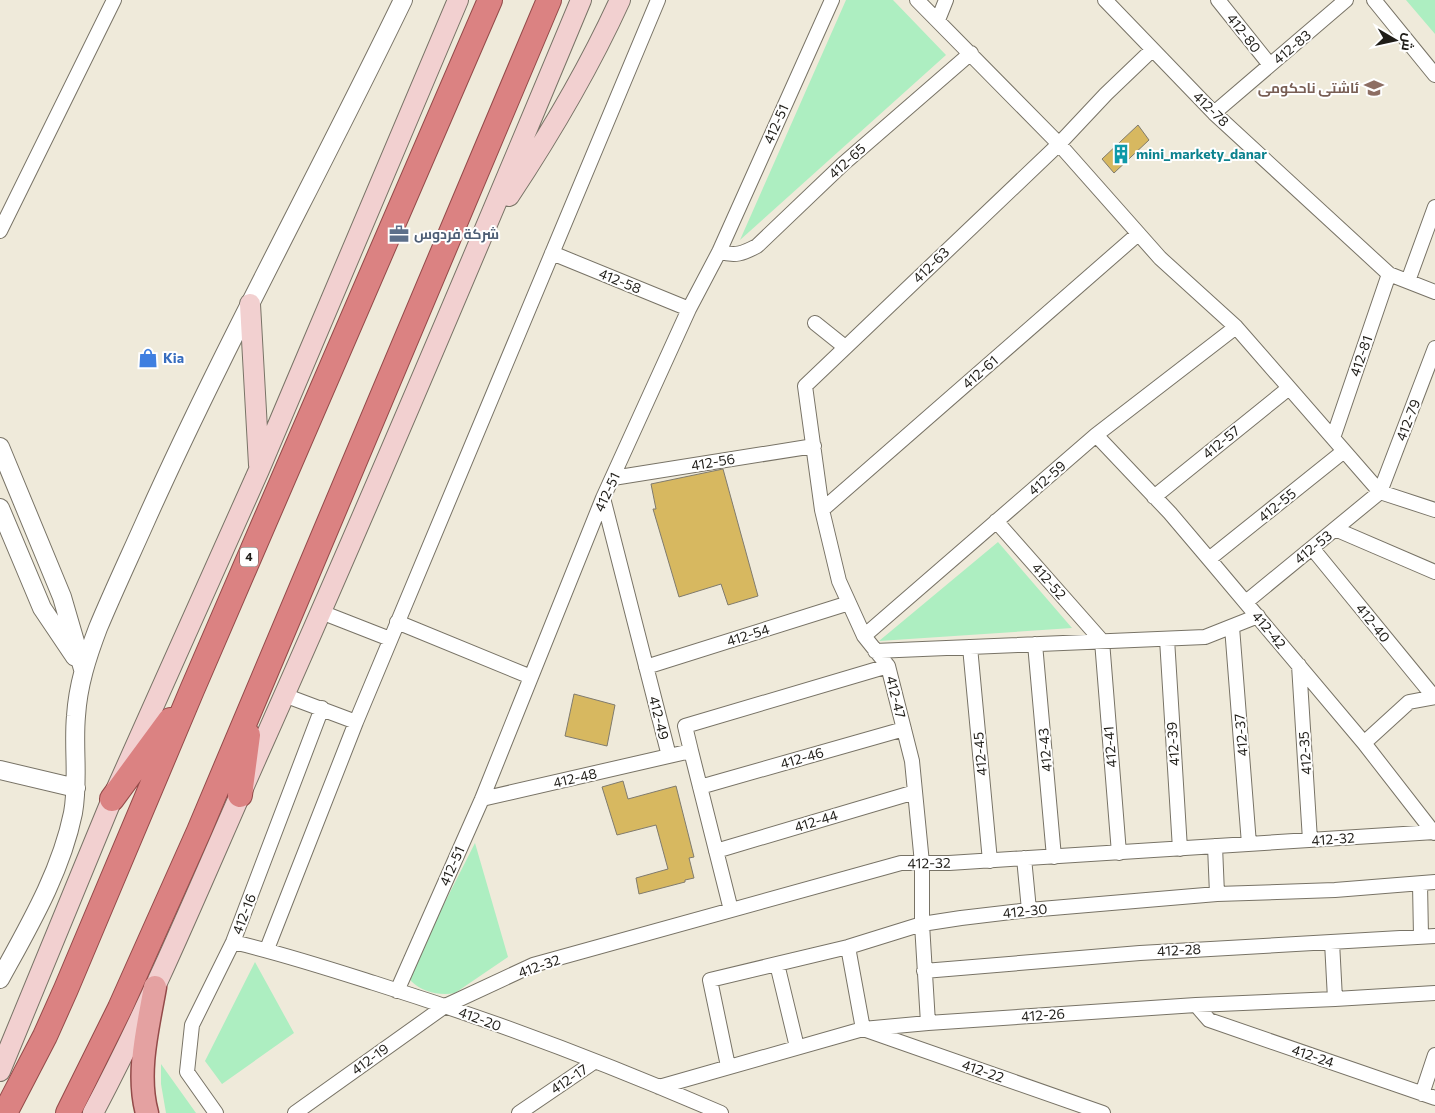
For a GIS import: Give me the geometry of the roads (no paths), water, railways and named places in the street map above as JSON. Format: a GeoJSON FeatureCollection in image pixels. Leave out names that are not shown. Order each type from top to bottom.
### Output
{"type":"FeatureCollection","features":[{"type":"Feature","properties":{"kind":"highway","name":"4"},"geometry":{"type":"LineString","coordinates":[[5,1113],[45,1036],[66,989],[192,690],[490,0]]}},
{"type":"Feature","properties":{"kind":"highway"},"geometry":{"type":"LineString","coordinates":[[68,1113],[120,1008],[199,832],[252,702],[549,0]]}},
{"type":"Feature","properties":{"kind":"highway"},"geometry":{"type":"LineString","coordinates":[[112,799],[192,690]]}},
{"type":"Feature","properties":{"kind":"highway"},"geometry":{"type":"LineString","coordinates":[[240,795],[252,702]]}},
{"type":"Feature","properties":{"kind":"main road"},"geometry":{"type":"LineString","coordinates":[[0,1071],[112,799],[259,470],[458,0]]}},
{"type":"Feature","properties":{"kind":"main road"},"geometry":{"type":"LineString","coordinates":[[93,1113],[154,987],[321,612],[482,237],[581,0]]}},
{"type":"Feature","properties":{"kind":"main road"},"geometry":{"type":"LineString","coordinates":[[482,237],[542,145],[600,41],[620,0]]}},
{"type":"Feature","properties":{"kind":"main road"},"geometry":{"type":"LineString","coordinates":[[250,304],[259,470]]}},
{"type":"Feature","properties":{"kind":"main road"},"geometry":{"type":"LineString","coordinates":[[146,1113],[143,1098],[143,1070],[154,987]]}},
{"type":"Feature","properties":{"kind":"street"},"geometry":{"type":"LineString","coordinates":[[0,231],[114,0]]}},
{"type":"Feature","properties":{"kind":"street"},"geometry":{"type":"LineString","coordinates":[[0,979],[36,913],[65,845],[73,812],[76,788],[76,716],[83,669],[99,626],[171,466],[403,0]]}},
{"type":"Feature","properties":{"kind":"street"},"geometry":{"type":"LineString","coordinates":[[267,949],[397,622],[658,0]]}},
{"type":"Feature","properties":{"kind":"street","name":"412-51"},"geometry":{"type":"LineString","coordinates":[[398,990],[482,799],[603,498],[689,309],[719,252],[832,0]]}},
{"type":"Feature","properties":{"kind":"street"},"geometry":{"type":"LineString","coordinates":[[917,0],[1059,144],[1160,258],[1236,327],[1380,492],[1435,510]]}},
{"type":"Feature","properties":{"kind":"street"},"geometry":{"type":"LineString","coordinates":[[938,20],[946,0]]}},
{"type":"Feature","properties":{"kind":"street","name":"412-78"},"geometry":{"type":"LineString","coordinates":[[1105,0],[1214,113],[1389,274]]}},
{"type":"Feature","properties":{"kind":"street","name":"412-80"},"geometry":{"type":"LineString","coordinates":[[1218,0],[1270,66]]}},
{"type":"Feature","properties":{"kind":"street","name":"412-83"},"geometry":{"type":"LineString","coordinates":[[1214,113],[1346,0]]}},
{"type":"Feature","properties":{"kind":"street"},"geometry":{"type":"LineString","coordinates":[[1374,0],[1435,75]]}},
{"type":"Feature","properties":{"kind":"street"},"geometry":{"type":"LineString","coordinates":[[1059,144],[1106,94],[1152,50]]}},
{"type":"Feature","properties":{"kind":"street","name":"412-65"},"geometry":{"type":"LineString","coordinates":[[719,252],[741,254],[757,246],[844,164],[971,53]]}},
{"type":"Feature","properties":{"kind":"street","name":"412-63"},"geometry":{"type":"LineString","coordinates":[[805,386],[1059,144]]}},
{"type":"Feature","properties":{"kind":"street"},"geometry":{"type":"LineString","coordinates":[[1408,281],[1435,207]]}},
{"type":"Feature","properties":{"kind":"street","name":"412-61"},"geometry":{"type":"LineString","coordinates":[[822,510],[1138,234]]}},
{"type":"Feature","properties":{"kind":"street","name":"412-58"},"geometry":{"type":"LineString","coordinates":[[552,253],[689,309]]}},
{"type":"Feature","properties":{"kind":"street"},"geometry":{"type":"LineString","coordinates":[[1389,274],[1435,292]]}},
{"type":"Feature","properties":{"kind":"street","name":"412-81"},"geometry":{"type":"LineString","coordinates":[[1333,438],[1389,274]]}},
{"type":"Feature","properties":{"kind":"street"},"geometry":{"type":"LineString","coordinates":[[815,323],[845,347]]}},
{"type":"Feature","properties":{"kind":"street","name":"412-59"},"geometry":{"type":"LineString","coordinates":[[864,636],[1096,435],[1236,327]]}},
{"type":"Feature","properties":{"kind":"street","name":"412-79"},"geometry":{"type":"LineString","coordinates":[[1380,492],[1435,348]]}},
{"type":"Feature","properties":{"kind":"street","name":"412-47"},"geometry":{"type":"LineString","coordinates":[[805,386],[822,510],[840,581],[864,636],[888,666],[912,761],[922,863],[922,924],[928,1022]]}},
{"type":"Feature","properties":{"kind":"street","name":"412-57"},"geometry":{"type":"LineString","coordinates":[[1154,497],[1289,388]]}},
{"type":"Feature","properties":{"kind":"street","name":"412-42"},"geometry":{"type":"LineString","coordinates":[[1096,435],[1154,497],[1258,616],[1364,743],[1434,832]]}},
{"type":"Feature","properties":{"kind":"street","name":"412-56"},"geometry":{"type":"LineString","coordinates":[[613,478],[814,446]]}},
{"type":"Feature","properties":{"kind":"street"},"geometry":{"type":"LineString","coordinates":[[0,447],[62,597],[83,669]]}},
{"type":"Feature","properties":{"kind":"street","name":"412-55"},"geometry":{"type":"LineString","coordinates":[[1209,559],[1344,451]]}},
{"type":"Feature","properties":{"kind":"street","name":"412-53"},"geometry":{"type":"LineString","coordinates":[[1246,602],[1380,492]]}},
{"type":"Feature","properties":{"kind":"street","name":"412-49"},"geometry":{"type":"LineString","coordinates":[[603,498],[669,756],[691,752]]}},
{"type":"Feature","properties":{"kind":"street"},"geometry":{"type":"LineString","coordinates":[[0,508],[42,608],[83,669]]}},
{"type":"Feature","properties":{"kind":"street","name":"412-52"},"geometry":{"type":"LineString","coordinates":[[996,521],[1102,641]]}},
{"type":"Feature","properties":{"kind":"street"},"geometry":{"type":"LineString","coordinates":[[1336,529],[1435,572]]}},
{"type":"Feature","properties":{"kind":"street","name":"412-40"},"geometry":{"type":"LineString","coordinates":[[1312,548],[1435,697]]}},
{"type":"Feature","properties":{"kind":"street"},"geometry":{"type":"LineString","coordinates":[[42,608],[62,597]]}},
{"type":"Feature","properties":{"kind":"street","name":"412-54"},"geometry":{"type":"LineString","coordinates":[[646,667],[850,603]]}},
{"type":"Feature","properties":{"kind":"street"},"geometry":{"type":"LineString","coordinates":[[321,612],[390,639]]}},
{"type":"Feature","properties":{"kind":"street"},"geometry":{"type":"LineString","coordinates":[[875,651],[1205,637],[1258,616]]}},
{"type":"Feature","properties":{"kind":"street"},"geometry":{"type":"LineString","coordinates":[[397,622],[531,677]]}},
{"type":"Feature","properties":{"kind":"street","name":"412-37"},"geometry":{"type":"LineString","coordinates":[[1232,627],[1249,844]]}},
{"type":"Feature","properties":{"kind":"street","name":"412-39"},"geometry":{"type":"LineString","coordinates":[[1167,639],[1180,849]]}},
{"type":"Feature","properties":{"kind":"street","name":"412-41"},"geometry":{"type":"LineString","coordinates":[[1102,641],[1119,853]]}},
{"type":"Feature","properties":{"kind":"street","name":"412-43"},"geometry":{"type":"LineString","coordinates":[[1036,644],[1054,857]]}},
{"type":"Feature","properties":{"kind":"street","name":"412-45"},"geometry":{"type":"LineString","coordinates":[[970,647],[990,861]]}},
{"type":"Feature","properties":{"kind":"street","name":"412-35"},"geometry":{"type":"LineString","coordinates":[[1299,665],[1310,840]]}},
{"type":"Feature","properties":{"kind":"street"},"geometry":{"type":"LineString","coordinates":[[662,732],[888,666]]}},
{"type":"Feature","properties":{"kind":"street"},"geometry":{"type":"LineString","coordinates":[[1364,743],[1409,702],[1435,697],[1435,683]]}},
{"type":"Feature","properties":{"kind":"street"},"geometry":{"type":"LineString","coordinates":[[284,695],[356,722]]}},
{"type":"Feature","properties":{"kind":"street","name":"412-16"},"geometry":{"type":"LineString","coordinates":[[216,1113],[187,1072],[192,1024],[233,942],[322,708]]}},
{"type":"Feature","properties":{"kind":"street"},"geometry":{"type":"LineString","coordinates":[[684,726],[731,910]]}},
{"type":"Feature","properties":{"kind":"street","name":"412-46"},"geometry":{"type":"LineString","coordinates":[[700,787],[904,729]]}},
{"type":"Feature","properties":{"kind":"street","name":"412-48"},"geometry":{"type":"LineString","coordinates":[[482,799],[669,756]]}},
{"type":"Feature","properties":{"kind":"street"},"geometry":{"type":"LineString","coordinates":[[0,770],[76,788]]}},
{"type":"Feature","properties":{"kind":"street","name":"412-44"},"geometry":{"type":"LineString","coordinates":[[716,850],[915,792]]}},
{"type":"Feature","properties":{"kind":"street","name":"412-32"},"geometry":{"type":"LineString","coordinates":[[445,1006],[533,965],[901,863],[990,861],[1434,832]]}},
{"type":"Feature","properties":{"kind":"street"},"geometry":{"type":"LineString","coordinates":[[1215,846],[1217,894]]}},
{"type":"Feature","properties":{"kind":"street"},"geometry":{"type":"LineString","coordinates":[[1024,858],[1030,910]]}},
{"type":"Feature","properties":{"kind":"street","name":"412-30"},"geometry":{"type":"LineString","coordinates":[[728,1066],[710,980],[848,947],[922,924],[1030,910],[1217,894],[1335,890],[1435,882]]}},
{"type":"Feature","properties":{"kind":"street"},"geometry":{"type":"LineString","coordinates":[[1420,884],[1428,936]]}},
{"type":"Feature","properties":{"kind":"street","name":"412-28"},"geometry":{"type":"LineString","coordinates":[[924,971],[1140,953],[1428,936]]}},
{"type":"Feature","properties":{"kind":"street","name":"412-20"},"geometry":{"type":"LineString","coordinates":[[233,942],[267,949],[445,1006],[659,1087],[715,1112]]}},
{"type":"Feature","properties":{"kind":"street"},"geometry":{"type":"LineString","coordinates":[[1332,942],[1335,1000]]}},
{"type":"Feature","properties":{"kind":"street"},"geometry":{"type":"LineString","coordinates":[[848,947],[863,1029]]}},
{"type":"Feature","properties":{"kind":"street"},"geometry":{"type":"LineString","coordinates":[[777,964],[797,1047]]}},
{"type":"Feature","properties":{"kind":"street","name":"412-26"},"geometry":{"type":"LineString","coordinates":[[659,1087],[863,1029],[928,1022],[1196,1005],[1335,1000],[1435,993]]}},
{"type":"Feature","properties":{"kind":"street","name":"412-24"},"geometry":{"type":"LineString","coordinates":[[1196,1005],[1210,1020],[1429,1096]]}},
{"type":"Feature","properties":{"kind":"street","name":"412-19"},"geometry":{"type":"LineString","coordinates":[[295,1113],[445,1006]]}},
{"type":"Feature","properties":{"kind":"street","name":"412-22"},"geometry":{"type":"LineString","coordinates":[[863,1029],[1069,1107],[1103,1113]]}},
{"type":"Feature","properties":{"kind":"street"},"geometry":{"type":"LineString","coordinates":[[1429,1096],[1435,1055]]}},
{"type":"Feature","properties":{"kind":"street","name":"412-17"},"geometry":{"type":"LineString","coordinates":[[519,1113],[594,1062]]}},
{"type":"Feature","properties":{"kind":"place","name":"ئاشتی ناحکومی"},"geometry":{"type":"Point","coordinates":[1374,88]}},
{"type":"Feature","properties":{"kind":"place","name":"mini_markety_danar"},"geometry":{"type":"Point","coordinates":[1121,154]}},
{"type":"Feature","properties":{"kind":"place","name":"شركة فردوس"},"geometry":{"type":"Point","coordinates":[399,234]}},
{"type":"Feature","properties":{"kind":"place","name":"Kia"},"geometry":{"type":"Point","coordinates":[148,358]}}]}
